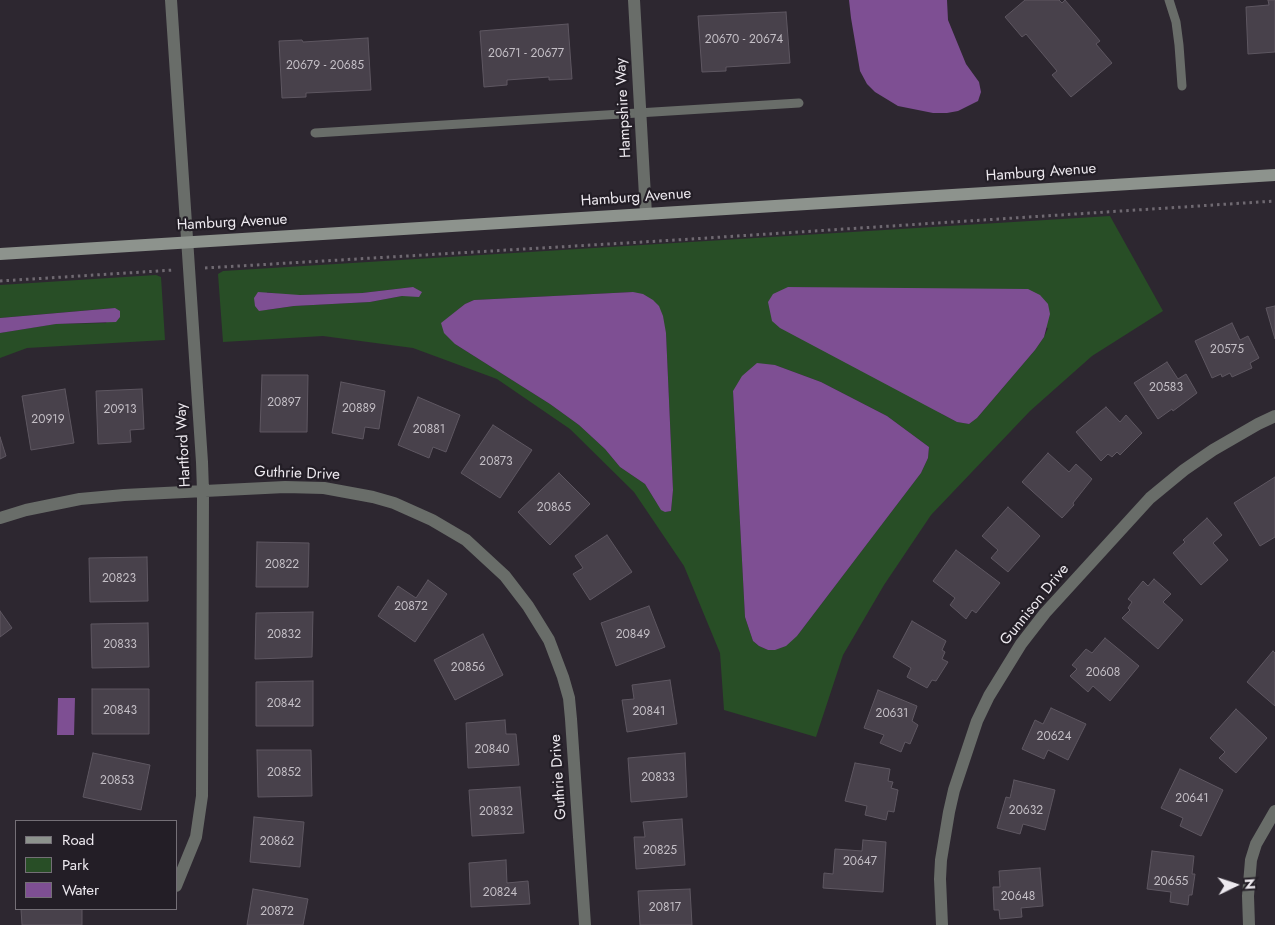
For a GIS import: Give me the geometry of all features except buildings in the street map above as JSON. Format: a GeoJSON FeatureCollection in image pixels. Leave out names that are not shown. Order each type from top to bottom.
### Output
{"type":"FeatureCollection","features":[{"type":"Feature","properties":{"kind":"street","name":"Hartford Way"},"geometry":{"type":"LineString","coordinates":[[170,0],[202,462],[202,796],[196,837],[178,881]]}},
{"type":"Feature","properties":{"kind":"street","name":"Hampshire Way"},"geometry":{"type":"LineString","coordinates":[[634,0],[646,214]]}},
{"type":"Feature","properties":{"kind":"street","name":"Hamburg Avenue"},"geometry":{"type":"LineString","coordinates":[[0,254],[1275,175]]}},
{"type":"Feature","properties":{"kind":"street","name":"Gunnison Drive"},"geometry":{"type":"LineString","coordinates":[[942,925],[941,860],[954,790],[977,721],[989,696],[1014,655],[1046,613],[1150,498],[1184,470],[1213,450],[1275,416]]}},
{"type":"Feature","properties":{"kind":"street","name":"Guthrie Drive"},"geometry":{"type":"LineString","coordinates":[[0,518],[26,510],[80,499],[202,491],[296,487],[324,488],[373,497],[415,512],[461,537],[482,553],[505,576],[528,606],[548,640],[569,698],[585,925]]}},
{"type":"Feature","properties":{"kind":"street"},"geometry":{"type":"LineString","coordinates":[[1249,925],[1248,896],[1251,860],[1256,844],[1275,811]]}},
{"type":"Feature","properties":{"kind":"lane"},"geometry":{"type":"LineString","coordinates":[[1169,0],[1176,22],[1182,86]]}},
{"type":"Feature","properties":{"kind":"lane"},"geometry":{"type":"LineString","coordinates":[[315,133],[798,103]]}},
{"type":"Feature","properties":{"kind":"path"},"geometry":{"type":"LineString","coordinates":[[0,281],[1275,201]]}},
{"type":"Feature","properties":{"kind":"green space"},"geometry":{"type":"Polygon","coordinates":[[[1110,216],[1163,311],[1092,356],[1030,411],[931,515],[884,585],[843,655],[816,737],[724,710],[720,653],[684,566],[634,492],[570,429],[497,379],[413,348],[323,336],[223,342],[218,274],[223,271],[1110,216]],[[413,287],[362,293],[283,295],[267,292],[267,310],[294,306],[370,302],[402,296],[413,287]],[[788,287],[940,413],[957,422],[969,424],[977,418],[1035,350],[1048,328],[823,288],[788,287]],[[633,292],[474,300],[465,304],[442,323],[455,344],[550,404],[579,425],[605,449],[620,467],[645,484],[656,502],[665,512],[671,511],[673,490],[666,333],[633,292]],[[775,365],[733,391],[745,617],[753,641],[768,650],[797,636],[921,473],[928,458],[929,447],[887,416],[821,382],[775,365]]]}},
{"type":"Feature","properties":{"kind":"green space"},"geometry":{"type":"Polygon","coordinates":[[[156,275],[161,277],[165,340],[27,348],[0,358],[0,333],[55,324],[106,323],[114,308],[0,318],[0,285],[156,275]]]}},
{"type":"Feature","properties":{"kind":"water"},"geometry":{"type":"Polygon","coordinates":[[[849,0],[947,0],[948,20],[966,64],[979,82],[981,92],[978,101],[958,111],[933,113],[898,106],[875,92],[867,84],[860,71],[849,0]]]}},
{"type":"Feature","properties":{"kind":"water"},"geometry":{"type":"Polygon","coordinates":[[[413,287],[422,292],[419,297],[402,296],[370,302],[294,306],[259,311],[255,306],[254,298],[258,292],[300,295],[362,293],[413,287]]]}},
{"type":"Feature","properties":{"kind":"water"},"geometry":{"type":"Polygon","coordinates":[[[788,287],[1028,289],[1040,295],[1048,304],[1050,314],[1044,337],[1035,350],[977,418],[969,424],[957,422],[780,328],[772,321],[768,302],[773,294],[788,287]]]}},
{"type":"Feature","properties":{"kind":"water"},"geometry":{"type":"Polygon","coordinates":[[[633,292],[643,294],[659,306],[666,333],[673,490],[671,511],[665,512],[661,510],[645,484],[620,467],[605,449],[579,425],[550,404],[455,344],[444,333],[441,323],[465,304],[474,300],[633,292]]]}},
{"type":"Feature","properties":{"kind":"water"},"geometry":{"type":"Polygon","coordinates":[[[115,308],[120,311],[120,317],[116,322],[56,324],[0,333],[0,318],[115,308]]]}},
{"type":"Feature","properties":{"kind":"water"},"geometry":{"type":"Polygon","coordinates":[[[757,363],[775,365],[821,382],[887,416],[929,447],[928,458],[921,473],[797,636],[786,646],[775,650],[768,650],[753,641],[745,617],[733,391],[742,376],[757,363]]]}},
{"type":"Feature","properties":{"kind":"water"},"geometry":{"type":"Polygon","coordinates":[[[58,698],[75,698],[74,735],[57,735],[58,698]]]}}]}
